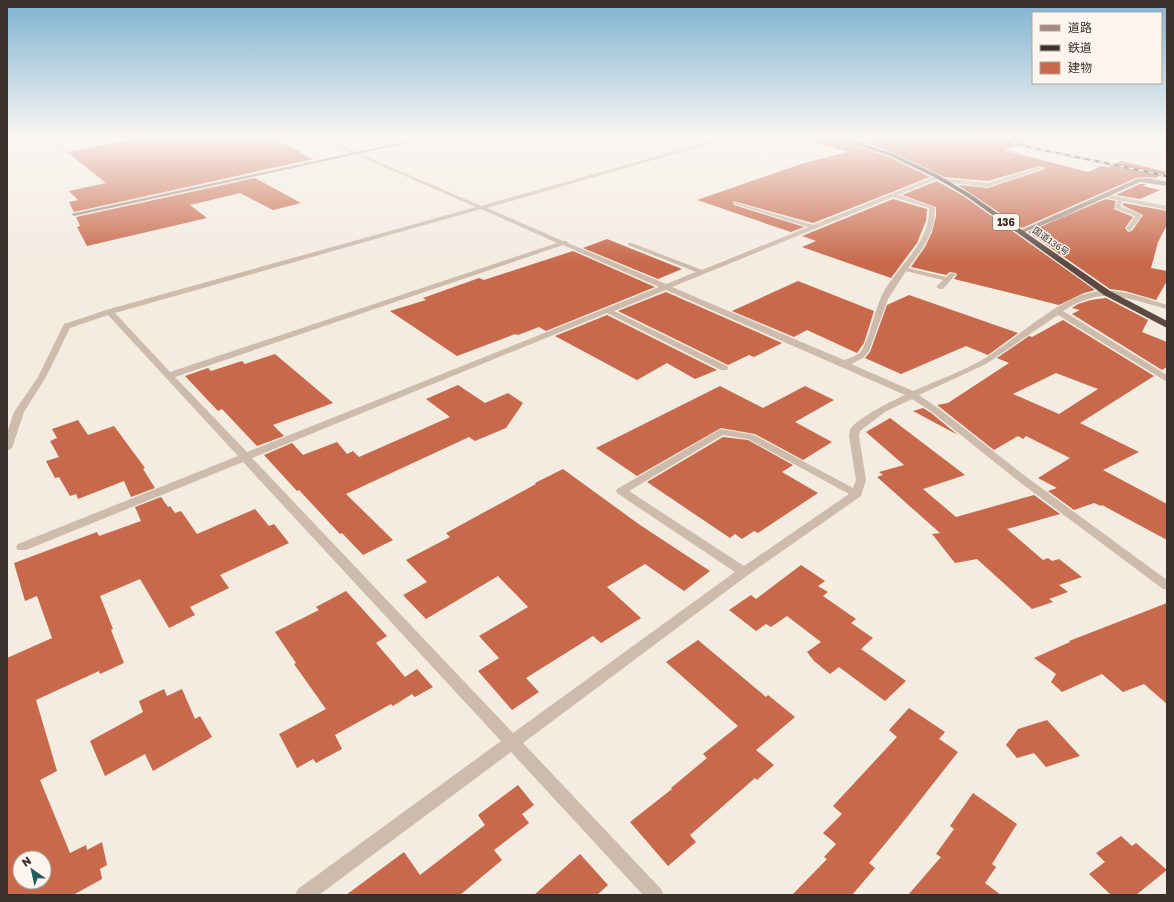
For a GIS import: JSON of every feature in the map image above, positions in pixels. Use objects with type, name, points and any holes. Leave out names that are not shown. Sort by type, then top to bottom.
[{"type":"highway","name":"国道136号","points":[[942,179],[1107,293],[1167,325]]},
{"type":"street","points":[[74,214],[238,179]]},
{"type":"street","points":[[415,179],[845,363],[913,395],[935,410],[1167,586]]},
{"type":"street","points":[[7,448],[19,412],[42,377],[67,326],[109,312],[581,179]]},
{"type":"street","points":[[22,547],[608,311],[891,195],[937,179]]},
{"type":"street","points":[[947,179],[988,185],[1007,179]]},
{"type":"street","points":[[1020,232],[1056,218],[1139,180],[1167,184]]},
{"type":"street","points":[[845,363],[864,355],[887,293],[913,259],[934,218],[932,207],[891,195]]},
{"type":"street","points":[[1104,196],[1167,208]]},
{"type":"street","points":[[1121,199],[1117,207],[1139,215],[1129,230]]},
{"type":"street","points":[[736,203],[812,227]]},
{"type":"street","points":[[168,376],[565,242]]},
{"type":"street","points":[[630,244],[702,272]]},
{"type":"street","points":[[905,269],[950,277],[940,287]]},
{"type":"street","points":[[304,895],[744,572],[857,494],[861,480],[854,436],[855,430],[866,420],[913,395],[986,360],[1057,311],[1091,295],[1107,293],[1167,307]]},
{"type":"street","points":[[608,311],[724,368]]},
{"type":"street","points":[[1057,311],[1167,379]]},
{"type":"street","points":[[109,312],[244,458],[655,895]]},
{"type":"street","points":[[744,572],[621,491],[721,432],[751,436],[857,494]]},
{"type":"building","points":[[101,179],[222,179],[74,212],[69,202],[78,200],[69,191],[106,183]]},
{"type":"building","points":[[250,179],[257,179],[301,203],[273,210],[240,193],[190,205],[207,218],[87,246],[77,227],[80,226],[76,217]]},
{"type":"building","points":[[757,179],[925,179],[813,223],[733,201],[734,205],[804,227],[791,232],[697,200]]},
{"type":"building","points":[[967,179],[995,179],[988,181]]},
{"type":"building","points":[[1015,179],[1134,179],[1022,228],[958,185],[988,188]]},
{"type":"building","points":[[937,181],[965,197],[1095,290],[1084,293],[1059,305],[954,279],[957,275],[956,273],[950,272],[946,275],[911,267],[925,247],[932,232],[936,216],[936,207],[902,195]]},
{"type":"building","points":[[1140,184],[1146,184],[1143,186],[1160,190],[1140,199],[1116,195]]},
{"type":"building","points":[[893,199],[927,209],[926,221],[917,243],[891,278],[802,247],[816,241],[802,236]]},
{"type":"building","points":[[1106,199],[1116,201],[1114,209],[1133,217],[1125,228],[1128,232],[1132,231],[1143,215],[1122,205],[1124,203],[1167,211],[1167,225],[1158,242],[1151,268],[1167,271],[1167,281],[1156,300],[1125,291],[1110,289],[1028,232]]},
{"type":"building","points":[[607,239],[682,269],[658,279],[583,248]]},
{"type":"building","points":[[573,251],[655,287],[546,331],[539,327],[518,335],[515,334],[457,356],[390,311],[426,300],[423,298],[479,278],[484,280]]},
{"type":"building","points":[[798,281],[874,311],[864,343],[857,353],[807,330],[794,337],[732,311]]},
{"type":"building","points":[[666,292],[782,343],[754,357],[749,355],[728,365],[618,311]]},
{"type":"building","points":[[909,295],[1018,333],[988,355],[966,346],[901,374],[865,358],[870,352],[887,305]]},
{"type":"building","points":[[1106,298],[1148,320],[1142,332],[1167,342],[1167,367],[1162,370],[1072,314],[1080,310],[1072,308],[1078,304]]},
{"type":"building","points":[[607,315],[717,370],[695,379],[667,363],[637,380],[555,336]]},
{"type":"building","points":[[1063,320],[1154,376],[1080,423],[1139,452],[1103,470],[1167,504],[1167,540],[1102,505],[1101,506],[1094,503],[1074,510],[1048,491],[1057,488],[1038,478],[1070,458],[1026,436],[1023,439],[1018,436],[994,450],[937,405],[948,403],[1009,363],[997,358],[1029,336],[1032,337]],"holes":[[[1056,373],[1098,389],[1059,414],[1013,394]]]},
{"type":"building","points":[[275,354],[333,403],[273,425],[284,436],[257,446],[222,409],[218,411],[185,376],[208,368],[211,371],[242,361],[245,364]]},
{"type":"building","points":[[458,385],[485,403],[508,393],[523,403],[506,428],[475,441],[469,437],[346,494],[393,540],[363,555],[342,533],[340,534],[299,490],[297,491],[264,455],[292,443],[303,455],[337,442],[347,454],[353,451],[359,457],[450,417],[426,399]]},
{"type":"building","points":[[720,386],[763,408],[805,386],[834,400],[795,422],[832,442],[803,460],[755,434],[721,428],[637,476],[596,448]]},
{"type":"building","points":[[923,408],[931,413],[958,435],[913,411]]},
{"type":"building","points":[[890,418],[965,475],[923,489],[956,517],[1034,495],[1060,514],[1007,529],[1043,560],[1048,558],[1052,561],[1059,559],[1082,577],[1059,585],[1068,592],[1049,599],[1053,602],[1032,609],[977,559],[955,563],[932,534],[940,533],[877,477],[883,475],[879,472],[904,465],[866,432]]},
{"type":"building","points":[[78,420],[88,435],[114,426],[145,468],[143,469],[155,488],[131,497],[124,481],[78,499],[76,494],[70,496],[59,477],[55,478],[46,461],[59,457],[50,441],[57,438],[52,429]]},
{"type":"building","points":[[723,437],[748,440],[793,465],[782,472],[818,493],[758,533],[754,531],[742,539],[735,534],[730,538],[647,482]]},
{"type":"building","points":[[563,469],[640,525],[710,571],[684,591],[645,564],[607,587],[641,618],[601,643],[593,636],[526,678],[539,692],[512,710],[478,671],[499,658],[479,636],[528,607],[498,576],[426,619],[403,595],[427,582],[406,560],[450,537],[446,533]]},
{"type":"building","points":[[161,497],[168,507],[170,506],[175,513],[181,511],[197,534],[255,509],[269,526],[274,524],[289,543],[220,575],[229,588],[190,607],[195,615],[169,628],[140,579],[100,596],[124,663],[100,674],[99,671],[36,700],[57,771],[40,780],[70,853],[86,845],[87,850],[102,842],[107,865],[100,869],[102,879],[73,895],[7,895],[7,658],[52,638],[37,596],[25,601],[14,563],[97,532],[99,536],[141,521],[135,507]]},
{"type":"building","points":[[801,565],[825,581],[818,586],[828,592],[823,596],[856,619],[851,623],[873,638],[861,649],[906,681],[885,701],[839,667],[830,674],[814,661],[807,652],[821,642],[787,616],[771,627],[766,624],[756,631],[729,610],[751,595],[756,599]]},
{"type":"building","points":[[346,591],[387,636],[376,643],[405,677],[417,669],[433,687],[415,697],[412,694],[393,706],[391,704],[335,735],[342,749],[316,763],[313,759],[297,768],[279,734],[326,709],[294,664],[296,663],[275,632],[319,610],[316,607]]},
{"type":"building","points":[[1167,603],[1167,704],[1144,684],[1123,692],[1102,674],[1062,692],[1051,682],[1056,674],[1034,658],[1070,642],[1069,641]]},
{"type":"building","points":[[698,640],[766,697],[768,695],[795,717],[756,750],[774,765],[757,780],[755,778],[690,835],[696,842],[668,866],[630,822],[672,789],[671,788],[707,758],[703,754],[738,726],[666,662]]},
{"type":"building","points":[[164,689],[167,696],[182,689],[195,719],[200,716],[212,737],[153,771],[145,754],[105,776],[90,741],[143,712],[139,701]]},
{"type":"building","points":[[909,708],[945,732],[939,739],[958,752],[869,863],[875,868],[852,895],[792,895],[827,859],[824,857],[836,844],[823,833],[842,814],[833,806],[897,737],[889,730]]},
{"type":"building","points":[[1047,720],[1080,756],[1046,767],[1034,753],[1017,758],[1006,745],[1018,729]]},
{"type":"building","points":[[518,785],[534,805],[522,814],[529,823],[494,850],[502,860],[460,895],[346,895],[404,852],[420,875],[485,825],[478,815]]},
{"type":"building","points":[[973,793],[1017,824],[992,864],[996,867],[985,883],[1001,895],[908,895],[941,857],[936,854],[954,829],[950,826]]},
{"type":"building","points":[[1121,836],[1132,846],[1136,843],[1167,870],[1136,895],[1111,895],[1089,874],[1105,862],[1096,853]]},
{"type":"building","points":[[580,854],[608,885],[597,895],[534,895]]}]
